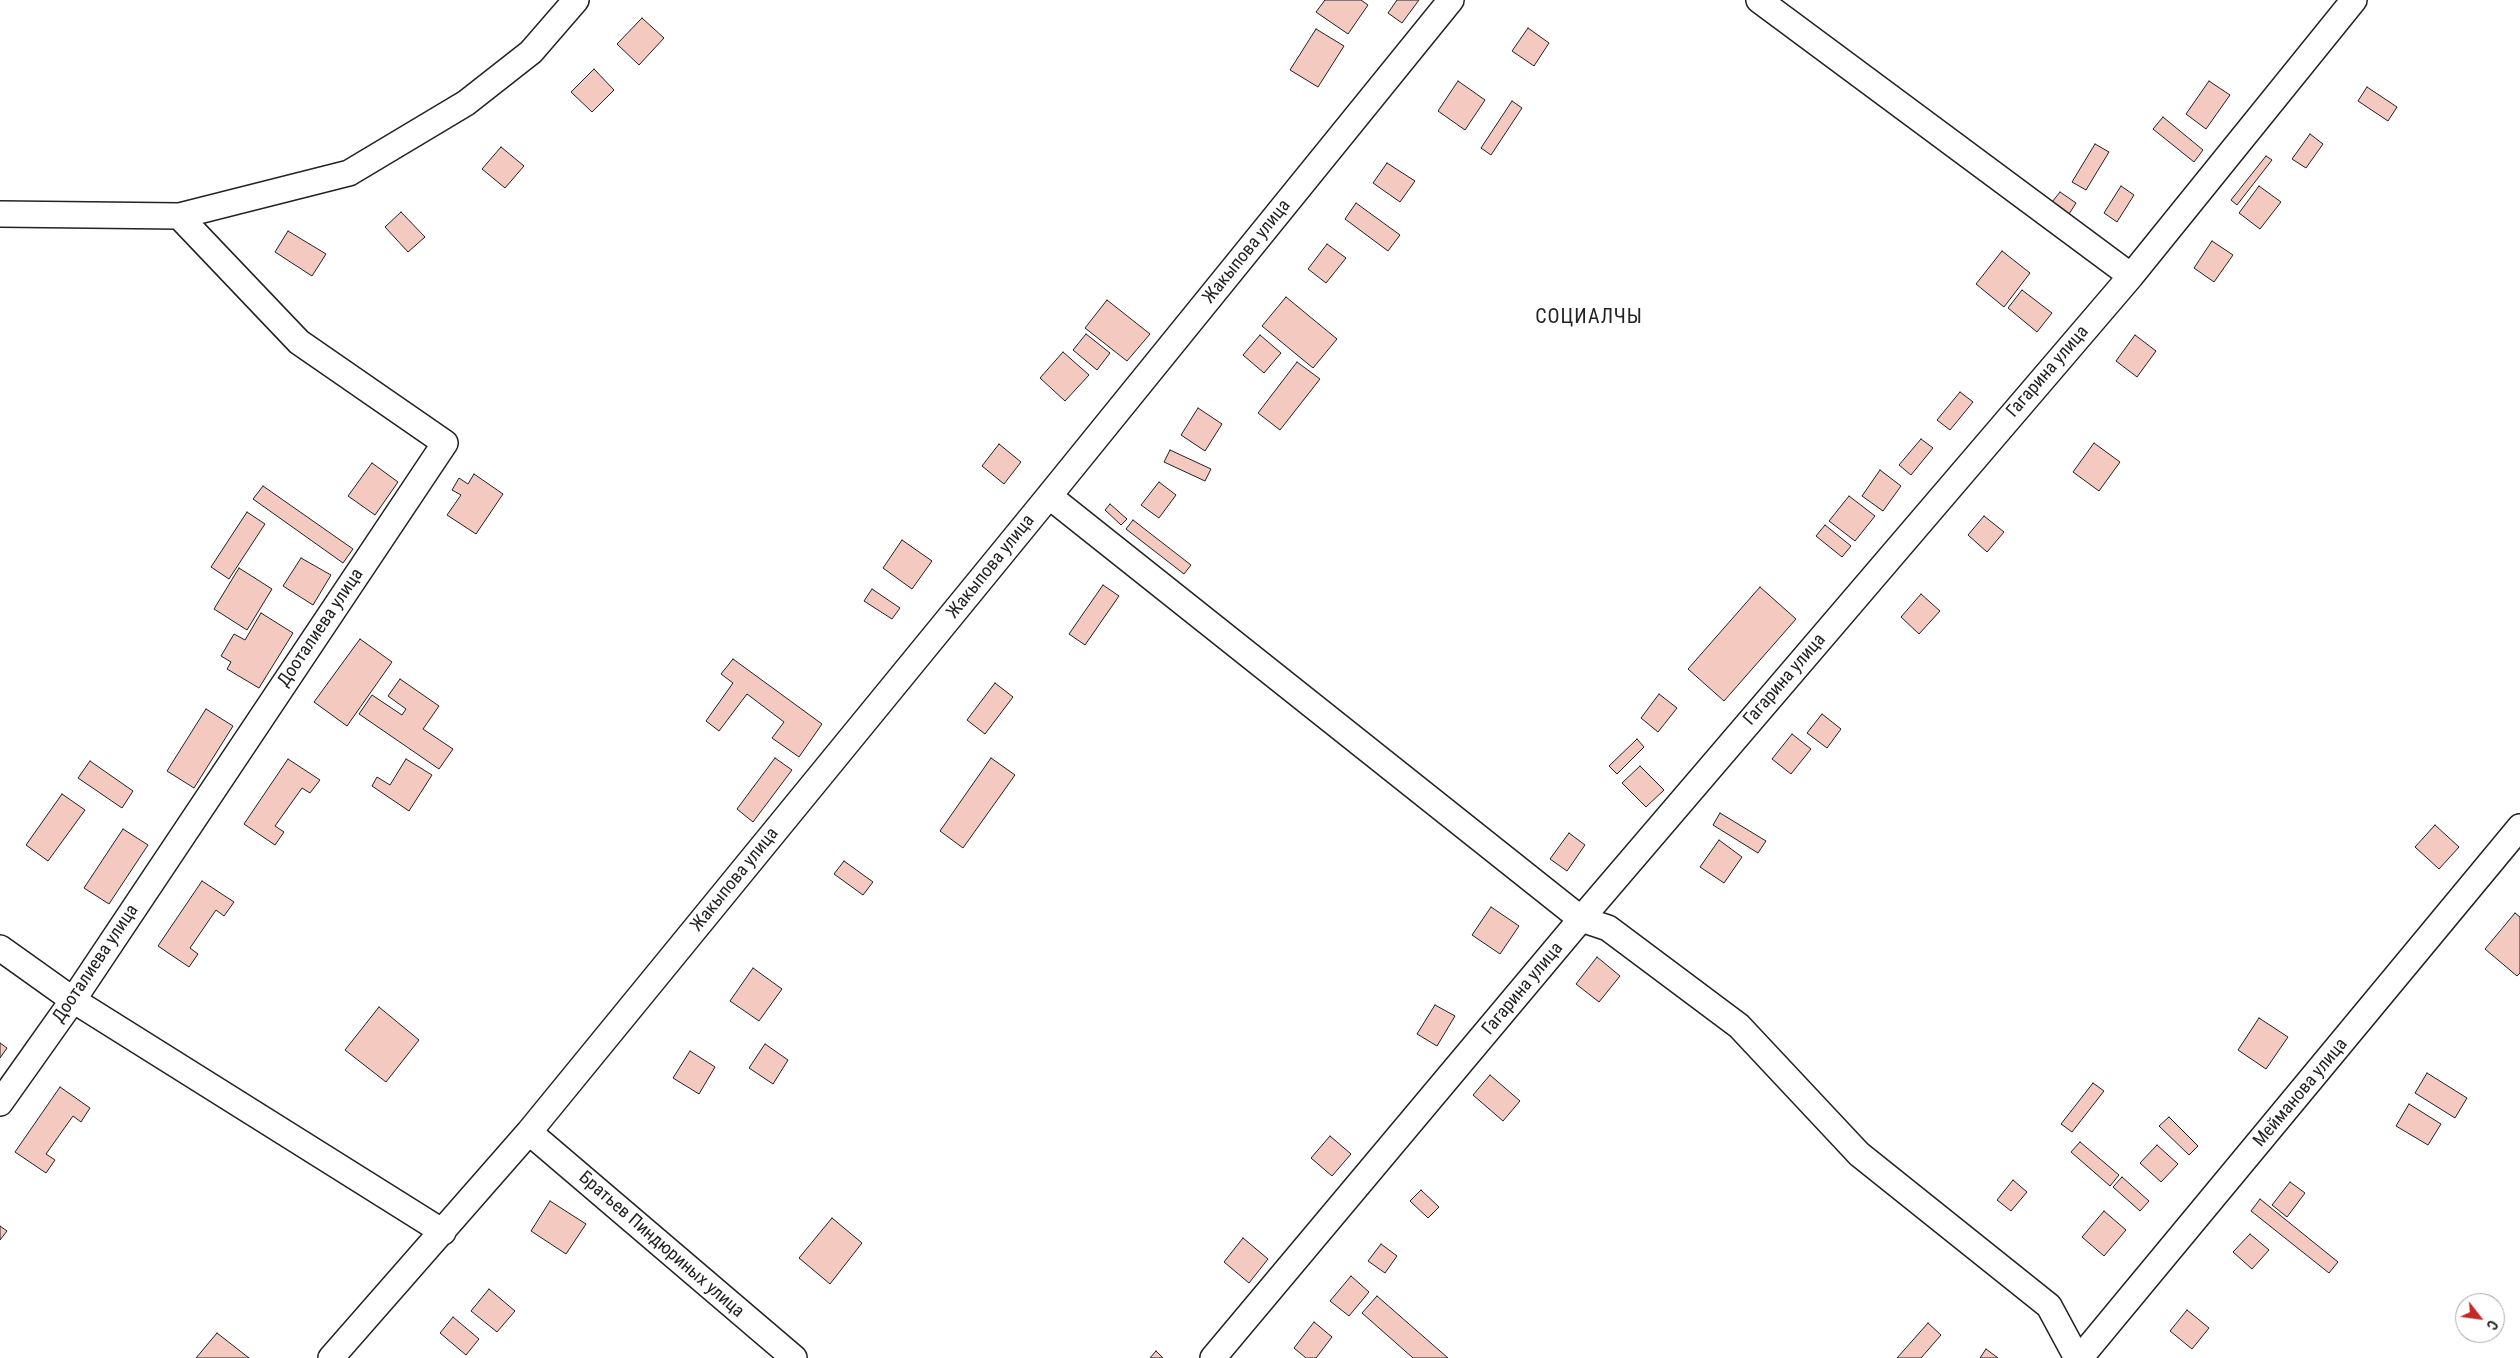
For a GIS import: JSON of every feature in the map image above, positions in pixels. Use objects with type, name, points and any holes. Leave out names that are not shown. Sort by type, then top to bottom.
[{"type":"street","points":[[0,214],[179,216],[349,173],[466,103],[531,52],[576,0]]},
{"type":"street","name":"Жакыпова улица","points":[[331,1358],[529,1132],[1050,496],[1451,0]]},
{"type":"street","points":[[1759,0],[2130,276]]},
{"type":"street","name":"Гагарина улица","points":[[1213,1358],[1581,919],[2130,276],[2354,0]]},
{"type":"street","name":"Дооталиева улица","points":[[0,1103],[74,1000],[445,442],[299,342],[179,216]]},
{"type":"street","points":[[1050,496],[1581,919],[1608,928],[1739,1026],[1859,1154],[2049,1306],[2078,1358]]},
{"type":"street","name":"Мейманова улица","points":[[2078,1358],[2520,827]]},
{"type":"street","points":[[0,948],[74,1000],[443,1232]]},
{"type":"street","name":"Братьев Пиндюриных улица","points":[[529,1132],[794,1358]]},
{"type":"building","points":[[1325,0],[1361,0],[1368,5],[1348,34],[1316,12]]},
{"type":"building","points":[[1397,0],[1419,0],[1402,23],[1388,13]]},
{"type":"building","points":[[642,18],[664,38],[639,65],[617,44]]},
{"type":"building","points":[[1528,28],[1549,43],[1534,66],[1512,51]]},
{"type":"building","points":[[1316,29],[1344,46],[1318,87],[1290,70]]},
{"type":"building","points":[[594,69],[614,90],[592,112],[571,92]]},
{"type":"building","points":[[1458,81],[1485,100],[1465,130],[1438,111]]},
{"type":"building","points":[[2209,81],[2230,95],[2206,129],[2186,114]]},
{"type":"building","points":[[2367,87],[2397,107],[2388,121],[2358,101]]},
{"type":"building","points":[[1512,101],[1522,108],[1491,155],[1481,148]]},
{"type":"building","points":[[2163,117],[2203,150],[2194,162],[2153,129]]},
{"type":"building","points":[[2310,134],[2323,144],[2306,168],[2292,159]]},
{"type":"building","points":[[2095,144],[2109,152],[2086,190],[2072,182]]},
{"type":"building","points":[[501,147],[524,166],[505,188],[482,169]]},
{"type":"building","points":[[2266,156],[2272,160],[2237,205],[2231,200]]},
{"type":"building","points":[[1387,163],[1415,181],[1400,202],[1373,183]]},
{"type":"building","points":[[2121,186],[2134,195],[2117,222],[2104,213]]},
{"type":"building","points":[[2259,186],[2281,202],[2260,229],[2239,213]]},
{"type":"building","points":[[2060,192],[2076,203],[2069,214],[2052,202]]},
{"type":"building","points":[[1356,203],[1400,235],[1388,251],[1345,219]]},
{"type":"building","points":[[401,212],[425,237],[408,252],[385,227]]},
{"type":"building","points":[[288,231],[326,254],[312,276],[275,252]]},
{"type":"building","points":[[2212,241],[2233,255],[2214,282],[2194,268]]},
{"type":"building","points":[[1327,244],[1346,258],[1326,283],[1308,269]]},
{"type":"building","points":[[2002,251],[2030,273],[2004,307],[1976,284]]},
{"type":"building","points":[[2022,290],[2052,313],[2037,332],[2008,308]]},
{"type":"building","points":[[1286,297],[1337,339],[1313,368],[1262,326]]},
{"type":"building","points":[[1107,300],[1150,334],[1127,361],[1085,328]]},
{"type":"building","points":[[1086,334],[1110,353],[1097,370],[1073,350]]},
{"type":"building","points":[[1260,335],[1281,353],[1264,373],[1243,355]]},
{"type":"building","points":[[2135,335],[2156,351],[2137,377],[2116,361]]},
{"type":"building","points":[[1063,352],[1089,375],[1065,401],[1040,378]]},
{"type":"building","points":[[1297,362],[1320,379],[1280,430],[1258,413]]},
{"type":"building","points":[[1960,392],[1973,402],[1950,430],[1937,420]]},
{"type":"building","points":[[1198,408],[1222,424],[1205,451],[1181,435]]},
{"type":"building","points":[[1921,439],[1933,448],[1911,475],[1899,465]]},
{"type":"building","points":[[2094,443],[2120,462],[2099,491],[2073,472]]},
{"type":"building","points":[[999,444],[1021,462],[1004,484],[982,466]]},
{"type":"building","points":[[1170,450],[1211,469],[1205,481],[1164,462]]},
{"type":"building","points":[[372,463],[398,482],[375,515],[348,496]]},
{"type":"building","points":[[1880,470],[1901,486],[1883,511],[1862,496]]},
{"type":"building","points":[[474,474],[503,494],[476,534],[447,515],[461,495],[452,490],[459,478],[468,484]]},
{"type":"building","points":[[1159,482],[1176,495],[1159,518],[1141,505]]},
{"type":"building","points":[[263,486],[353,549],[343,563],[253,499]]},
{"type":"building","points":[[1849,496],[1875,516],[1855,541],[1829,521]]},
{"type":"building","points":[[1110,504],[1127,519],[1121,525],[1105,510]]},
{"type":"building","points":[[247,512],[265,524],[229,579],[211,567]]},
{"type":"building","points":[[1984,516],[2004,532],[1987,552],[1968,535]]},
{"type":"building","points":[[1133,520],[1191,565],[1184,574],[1126,529]]},
{"type":"building","points":[[1825,525],[1851,546],[1842,557],[1816,536]]},
{"type":"building","points":[[902,540],[932,561],[912,589],[883,568]]},
{"type":"building","points":[[301,558],[331,575],[313,605],[283,586]]},
{"type":"building","points":[[239,568],[272,589],[247,630],[214,609]]},
{"type":"building","points":[[1103,585],[1119,596],[1085,645],[1069,634]]},
{"type":"building","points":[[1760,587],[1796,619],[1724,701],[1688,669]]},
{"type":"building","points":[[872,589],[900,608],[892,619],[864,601]]},
{"type":"building","points":[[1921,594],[1940,611],[1919,634],[1901,617]]},
{"type":"building","points":[[261,613],[293,633],[259,688],[227,669],[231,662],[221,656],[234,634],[245,640]]},
{"type":"building","points":[[360,639],[392,662],[347,726],[314,702]]},
{"type":"building","points":[[733,659],[822,724],[799,757],[772,738],[784,722],[747,694],[719,731],[706,721],[733,683],[721,674]]},
{"type":"building","points":[[400,679],[439,706],[423,729],[453,749],[439,769],[359,714],[372,695],[402,715],[406,709],[388,696]]},
{"type":"building","points":[[995,683],[1013,697],[985,734],[967,720]]},
{"type":"building","points":[[1659,694],[1677,708],[1658,732],[1641,718]]},
{"type":"building","points":[[206,709],[233,726],[194,788],[167,771]]},
{"type":"building","points":[[1822,714],[1841,729],[1827,748],[1807,733]]},
{"type":"building","points":[[1792,734],[1811,749],[1791,774],[1772,759]]},
{"type":"building","points":[[1637,739],[1644,747],[1617,774],[1609,766]]},
{"type":"building","points":[[775,758],[792,770],[753,822],[737,809]]},
{"type":"building","points":[[991,758],[1015,775],[963,848],[940,831]]},
{"type":"building","points":[[288,759],[320,780],[310,793],[302,788],[275,826],[284,832],[275,845],[244,824]]},
{"type":"building","points":[[406,759],[432,775],[409,811],[372,786],[377,777],[390,785]]},
{"type":"building","points":[[90,761],[133,791],[122,808],[78,778]]},
{"type":"building","points":[[1640,766],[1664,790],[1646,807],[1622,783]]},
{"type":"building","points":[[62,794],[85,810],[48,861],[26,845]]},
{"type":"building","points":[[1720,813],[1766,841],[1758,853],[1713,825]]},
{"type":"building","points":[[2435,825],[2459,847],[2439,869],[2415,847]]},
{"type":"building","points":[[123,829],[148,845],[109,904],[84,888]]},
{"type":"building","points":[[1569,833],[1585,845],[1567,871],[1550,859]]},
{"type":"building","points":[[1719,840],[1742,857],[1724,883],[1700,867]]},
{"type":"building","points":[[844,861],[873,882],[863,895],[834,874]]},
{"type":"building","points":[[202,881],[234,902],[224,916],[216,910],[190,948],[198,954],[189,967],[158,946]]},
{"type":"building","points":[[1491,907],[1519,926],[1500,954],[1472,935]]},
{"type":"building","points":[[2515,913],[2520,917],[2520,973],[2517,976],[2485,949]]},
{"type":"building","points":[[1597,957],[1620,976],[1599,1002],[1576,984]]},
{"type":"building","points":[[753,968],[782,989],[759,1021],[730,1001]]},
{"type":"building","points":[[1435,1005],[1455,1016],[1437,1046],[1417,1034]]},
{"type":"building","points":[[379,1007],[419,1040],[386,1082],[345,1050]]},
{"type":"building","points":[[2259,1018],[2288,1037],[2266,1069],[2238,1050]]},
{"type":"building","points":[[0,1043],[7,1048],[0,1058]]},
{"type":"building","points":[[765,1044],[788,1060],[773,1084],[749,1068]]},
{"type":"building","points":[[690,1051],[715,1067],[699,1094],[673,1078]]},
{"type":"building","points":[[2427,1073],[2467,1098],[2455,1118],[2415,1093]]},
{"type":"building","points":[[1490,1075],[1520,1101],[1503,1121],[1473,1095]]},
{"type":"building","points":[[2093,1083],[2104,1091],[2072,1132],[2061,1124]]},
{"type":"building","points":[[60,1087],[90,1108],[81,1122],[73,1116],[46,1154],[55,1160],[46,1173],[15,1152]]},
{"type":"building","points":[[2409,1104],[2441,1124],[2428,1145],[2396,1126]]},
{"type":"building","points":[[2169,1117],[2198,1146],[2189,1155],[2159,1126]]},
{"type":"building","points":[[1330,1136],[1351,1154],[1332,1176],[1311,1158]]},
{"type":"building","points":[[2080,1142],[2119,1175],[2110,1186],[2071,1152]]},
{"type":"building","points":[[2157,1145],[2178,1164],[2161,1182],[2140,1163]]},
{"type":"building","points":[[2122,1177],[2149,1201],[2140,1211],[2113,1187]]},
{"type":"building","points":[[2013,1180],[2027,1192],[2011,1211],[1997,1200]]},
{"type":"building","points":[[2290,1182],[2305,1193],[2287,1217],[2272,1205]]},
{"type":"building","points":[[1421,1190],[1439,1207],[1428,1218],[1410,1201]]},
{"type":"building","points":[[2260,1199],[2338,1262],[2329,1273],[2251,1211]]},
{"type":"building","points":[[550,1201],[586,1224],[566,1254],[531,1231]]},
{"type":"building","points":[[2104,1211],[2126,1230],[2104,1256],[2082,1237]]},
{"type":"building","points":[[832,1218],[862,1243],[830,1284],[799,1258]]},
{"type":"building","points":[[0,1226],[7,1231],[0,1240]]},
{"type":"building","points":[[2250,1234],[2269,1250],[2252,1269],[2233,1252]]},
{"type":"building","points":[[1243,1238],[1268,1259],[1249,1283],[1224,1262]]},
{"type":"building","points":[[1381,1244],[1397,1256],[1385,1273],[1368,1261]]},
{"type":"building","points":[[1351,1276],[1369,1292],[1349,1316],[1330,1301]]},
{"type":"building","points":[[489,1289],[515,1311],[497,1332],[471,1311]]},
{"type":"building","points":[[1377,1296],[1448,1358],[1413,1358],[1362,1313]]},
{"type":"building","points":[[2187,1310],[2209,1328],[2192,1349],[2170,1331]]},
{"type":"building","points":[[453,1317],[479,1339],[466,1355],[440,1333]]},
{"type":"building","points":[[1314,1322],[1332,1337],[1316,1358],[1306,1358],[1294,1348]]},
{"type":"building","points":[[1928,1323],[1941,1335],[1921,1358],[1897,1358]]},
{"type":"building","points":[[217,1333],[249,1358],[196,1358]]},
{"type":"building","points":[[1986,1349],[1998,1358],[1980,1358]]},
{"type":"building","points":[[1156,1351],[1163,1358],[1150,1358]]},
{"type":"district","name":"СОЦИАЛЧЫ","points":[[1589,318]]}]
